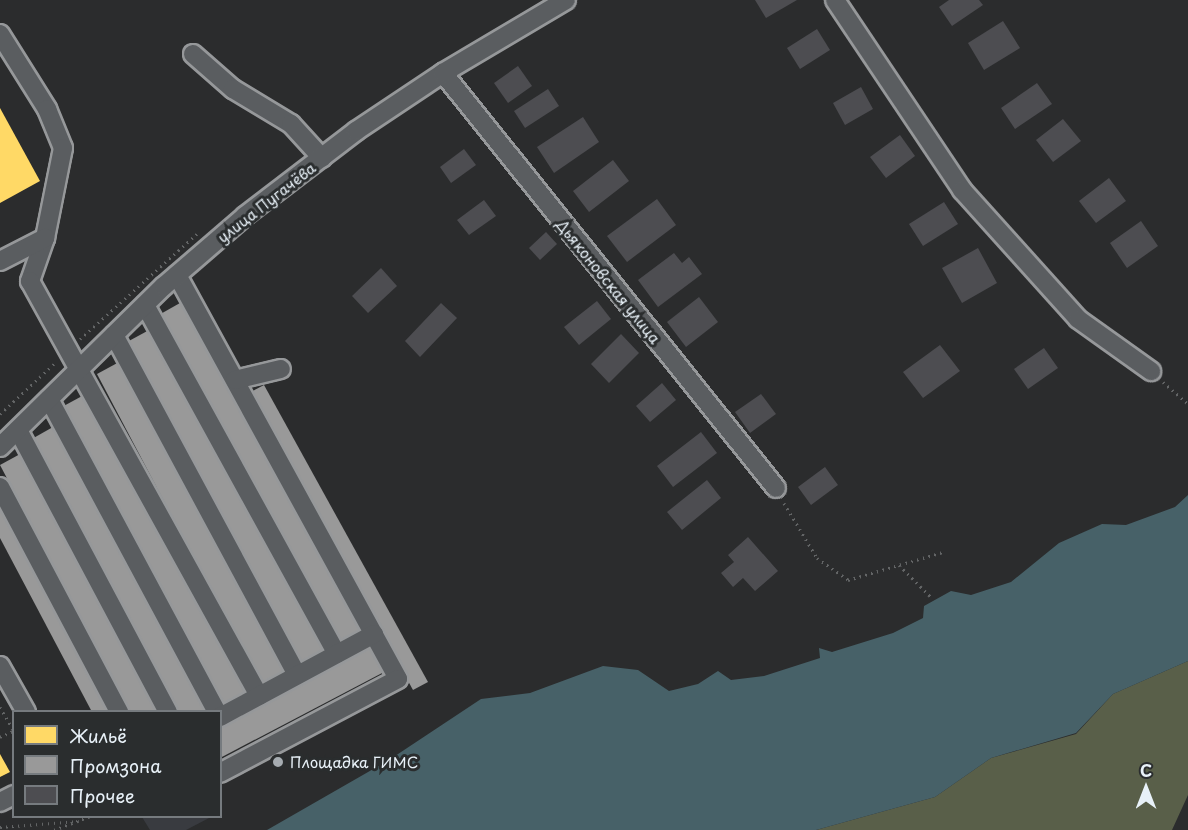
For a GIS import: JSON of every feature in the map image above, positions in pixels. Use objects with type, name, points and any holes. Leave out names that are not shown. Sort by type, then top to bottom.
[{"type":"street","name":"улица Пугачёва","points":[[0,447],[145,305],[245,216],[322,158],[443,73],[566,0]]},
{"type":"street","points":[[835,0],[962,190],[1078,319],[1151,371]]},
{"type":"street","points":[[0,34],[47,109],[63,148],[45,238],[30,281],[259,696]]},
{"type":"street","points":[[193,54],[234,89],[291,124],[322,158]]},
{"type":"street","name":"Дьяконовская улица","points":[[443,73],[776,488]]},
{"type":"street","points":[[0,261],[45,238]]},
{"type":"street","points":[[177,275],[398,679],[222,772]]},
{"type":"street","points":[[145,305],[337,654]]},
{"type":"street","points":[[114,335],[297,675]]},
{"type":"street","points":[[235,380],[281,369]]},
{"type":"street","points":[[49,399],[216,710]]},
{"type":"street","points":[[18,430],[167,710]]},
{"type":"street","points":[[0,487],[118,710]]},
{"type":"street","points":[[222,716],[374,634]]},
{"type":"street","points":[[0,666],[25,710]]},
{"type":"path","points":[[1151,371],[1188,404]]},
{"type":"path","points":[[776,488],[817,558],[848,580],[943,552]]},
{"type":"path","points":[[899,565],[931,597]]},
{"type":"path","points":[[0,707],[12,729]]},
{"type":"path","points":[[54,830],[86,818]]},
{"type":"path","points":[[0,826],[79,821]]},
{"type":"shaded area","points":[[143,818],[209,818],[186,830],[150,830]]},
{"type":"green space","points":[[1188,661],[1188,795],[1172,830],[816,830],[935,797],[991,758],[1076,734],[1113,694]]},
{"type":"water","points":[[1188,495],[1188,661],[1113,694],[1076,733],[991,758],[935,797],[816,830],[267,830],[389,760],[481,699],[530,693],[603,666],[638,670],[669,691],[698,684],[718,671],[731,680],[764,676],[820,658],[819,648],[832,652],[893,633],[923,618],[924,606],[951,591],[971,595],[1011,582],[1059,543],[1102,524],[1126,525],[1175,507]]},
{"type":"building: Жильё","points":[[0,108],[40,181],[0,203]]},
{"type":"building: Жильё","points":[[0,754],[10,772],[0,777]]},
{"type":"building: Промзона","points":[[180,303],[364,632],[341,644],[157,316]]},
{"type":"building: Промзона","points":[[151,329],[325,651],[301,664],[127,342]]},
{"type":"building: Промзона","points":[[121,361],[286,674],[262,687],[97,374]]},
{"type":"building: Промзона","points":[[264,385],[428,682],[413,690],[249,393]]},
{"type":"building: Промзона","points":[[84,395],[246,695],[222,708],[60,408]]},
{"type":"building: Промзона","points":[[53,427],[206,710],[177,710],[30,440]]},
{"type":"building: Промзона","points":[[22,453],[158,710],[129,710],[0,465]]},
{"type":"building: Промзона","points":[[0,504],[109,710],[91,710],[0,538]]},
{"type":"building: Промзона","points":[[371,648],[384,672],[222,757],[222,726]]},
{"type":"building: Прочее","points":[[755,0],[797,0],[766,18]]},
{"type":"building: Прочее","points":[[949,0],[979,0],[983,5],[952,26],[939,7]]},
{"type":"building: Прочее","points":[[1003,21],[1020,48],[984,70],[968,43]]},
{"type":"building: Прочее","points":[[817,29],[830,50],[800,69],[787,48]]},
{"type":"building: Прочее","points":[[518,66],[532,86],[508,103],[494,83]]},
{"type":"building: Прочее","points":[[1037,83],[1052,104],[1015,129],[1001,108]]},
{"type":"building: Прочее","points":[[861,87],[873,109],[845,125],[833,103]]},
{"type":"building: Прочее","points":[[548,89],[559,106],[525,128],[514,111]]},
{"type":"building: Прочее","points":[[583,117],[599,142],[554,173],[537,147]]},
{"type":"building: Прочее","points":[[1063,119],[1081,141],[1053,162],[1036,140]]},
{"type":"building: Прочее","points":[[900,135],[915,156],[886,178],[870,157]]},
{"type":"building: Прочее","points":[[464,149],[476,165],[451,183],[440,167]]},
{"type":"building: Прочее","points":[[613,160],[629,181],[589,212],[573,191]]},
{"type":"building: Прочее","points":[[1109,178],[1126,201],[1096,223],[1079,201]]},
{"type":"building: Прочее","points":[[657,199],[676,225],[627,262],[607,236]]},
{"type":"building: Прочее","points":[[484,200],[496,216],[469,235],[457,220]]},
{"type":"building: Прочее","points":[[944,202],[958,224],[923,246],[909,224]]},
{"type":"building: Прочее","points":[[1141,221],[1158,246],[1127,268],[1110,243]]},
{"type":"building: Прочее","points":[[546,232],[557,244],[540,260],[529,248]]},
{"type":"building: Прочее","points":[[978,248],[997,283],[962,303],[942,268]]},
{"type":"building: Прочее","points":[[674,253],[682,263],[689,257],[702,274],[658,307],[638,280]]},
{"type":"building: Прочее","points":[[381,268],[397,286],[368,313],[352,296]]},
{"type":"building: Прочее","points":[[699,297],[718,322],[686,347],[667,322]]},
{"type":"building: Прочее","points":[[597,301],[611,319],[579,345],[564,327]]},
{"type":"building: Прочее","points":[[441,303],[457,318],[420,357],[405,341]]},
{"type":"building: Прочее","points":[[621,334],[639,353],[609,383],[591,364]]},
{"type":"building: Прочее","points":[[940,345],[960,371],[923,398],[903,372]]},
{"type":"building: Прочее","points":[[1044,348],[1058,368],[1028,389],[1014,369]]},
{"type":"building: Прочее","points":[[662,383],[676,400],[650,422],[636,406]]},
{"type":"building: Прочее","points":[[761,394],[776,414],[750,433],[735,412]]},
{"type":"building: Прочее","points":[[701,432],[717,453],[673,487],[657,466]]},
{"type":"building: Прочее","points":[[825,467],[838,485],[811,505],[798,487]]},
{"type":"building: Прочее","points":[[707,480],[721,498],[682,530],[667,512]]},
{"type":"building: Прочее","points":[[748,537],[778,571],[755,591],[743,578],[733,587],[721,573],[734,562],[728,555]]},
{"type":"place","name":"Площадка ГИМС","points":[[278,762]]}]
